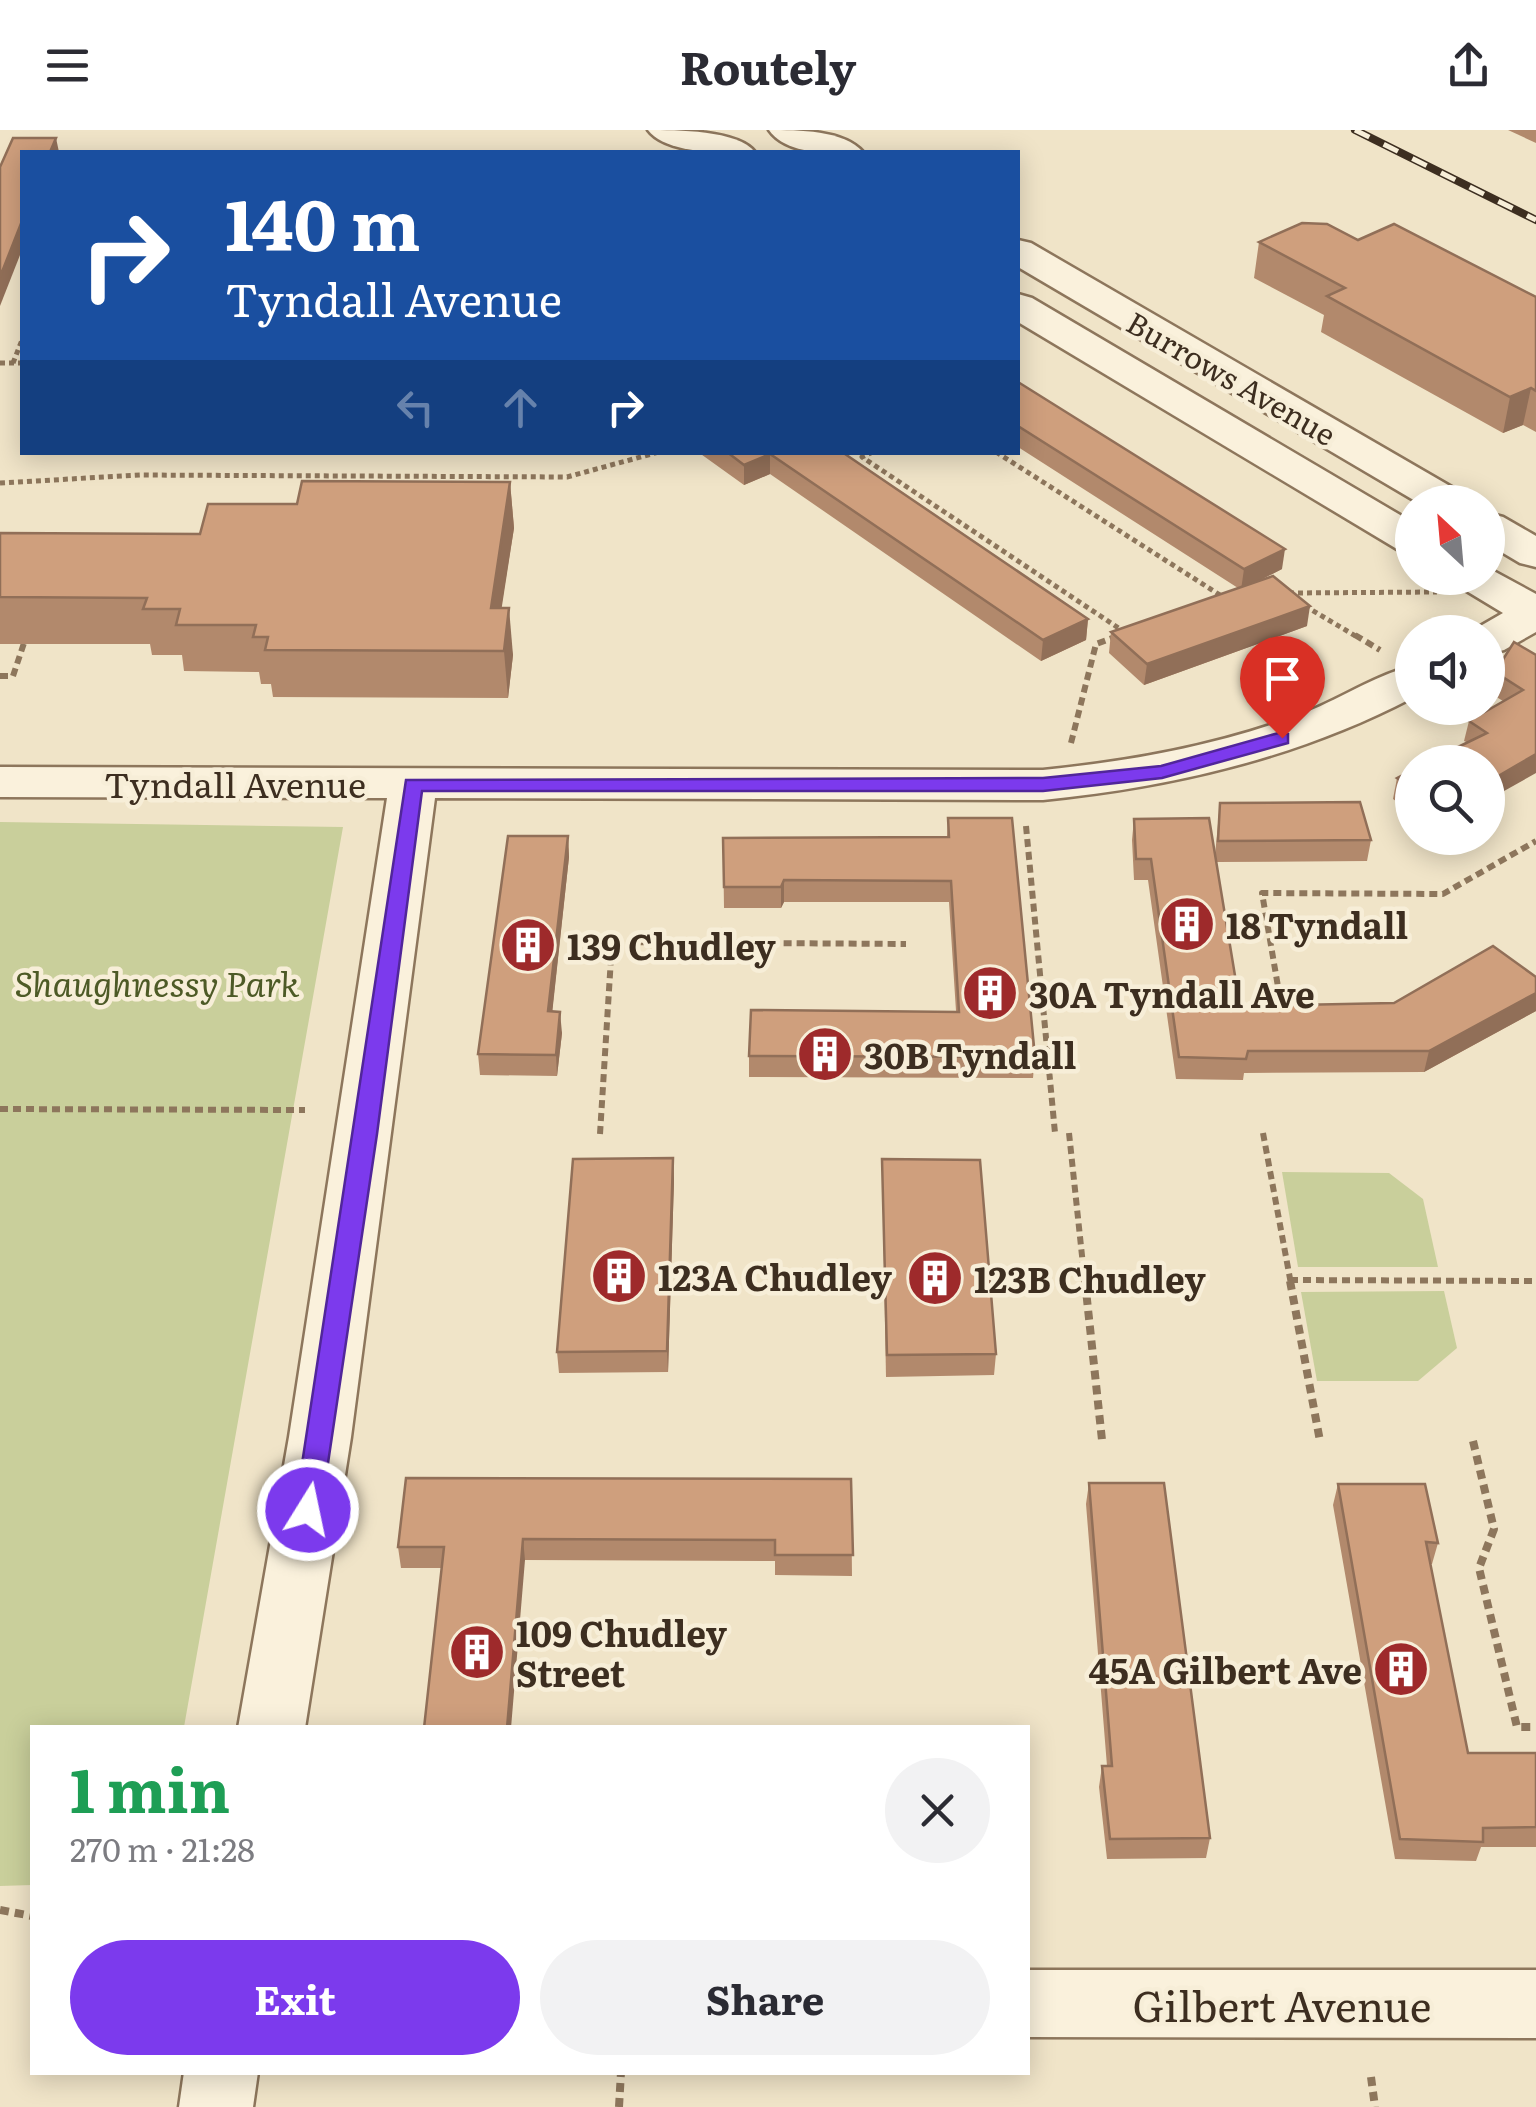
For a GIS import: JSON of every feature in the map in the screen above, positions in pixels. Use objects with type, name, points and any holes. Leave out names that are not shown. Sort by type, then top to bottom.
[{"type":"street","points":[[666,130],[731,150]]},
{"type":"street","points":[[787,130],[840,150]]},
{"type":"street","name":"Burrows Avenue","points":[[1020,253],[1418,485]]},
{"type":"street","name":"Burrows Avenue","points":[[1020,307],[1395,530]]},
{"type":"street","points":[[1505,536],[1536,554]]},
{"type":"street","points":[[1490,595],[1536,613]]},
{"type":"street","points":[[1505,630],[1536,613]]},
{"type":"street","name":"Tyndall Avenue","points":[[0,782],[1043,784],[1098,780],[1162,772],[1228,756],[1332,719],[1395,668]]},
{"type":"street","points":[[272,1725],[320,1437],[413,784]]},
{"type":"street","name":"Gilbert Avenue","points":[[1030,2004],[1536,2004]]},
{"type":"street","points":[[216,2107],[221,2075]]},
{"type":"path","points":[[14,364],[20,346]]},
{"type":"path","points":[[0,363],[20,364]]},
{"type":"path","points":[[0,483],[140,475],[567,477],[647,455]]},
{"type":"path","points":[[866,455],[862,457],[1127,633]]},
{"type":"path","points":[[1001,455],[1224,598]]},
{"type":"path","points":[[1395,587],[1288,593],[1395,664]]},
{"type":"path","points":[[1208,604],[1235,594]]},
{"type":"path","points":[[0,676],[13,676],[31,621]]},
{"type":"path","points":[[1071,746],[1096,644],[1143,628]]},
{"type":"path","points":[[1026,825],[1055,1133]]},
{"type":"path","points":[[1283,1016],[1262,893],[1443,894],[1536,841]]},
{"type":"path","points":[[600,1134],[612,942],[906,944]]},
{"type":"path","points":[[0,1110],[305,1110]]},
{"type":"path","points":[[1262,1132],[1320,1441]]},
{"type":"path","points":[[1069,1133],[1102,1440]]},
{"type":"path","points":[[1290,1280],[1536,1281]]},
{"type":"path","points":[[1473,1441],[1494,1529],[1479,1568],[1518,1727],[1536,1727]]},
{"type":"path","points":[[0,1910],[30,1916]]},
{"type":"path","points":[[619,2107],[621,2075]]},
{"type":"path","points":[[1371,2077],[1375,2107]]},
{"type":"green space","name":"Shaughnessy Park","points":[[0,822],[343,827],[184,1725],[30,1725],[30,1885],[0,1886]]},
{"type":"green space","points":[[1282,1172],[1389,1173],[1423,1199],[1438,1267],[1298,1267]]},
{"type":"green space","points":[[1444,1291],[1457,1348],[1418,1381],[1317,1381],[1301,1292]]},
{"type":"building","points":[[13,138],[56,138],[51,150],[20,150],[20,226],[0,277],[0,167]]},
{"type":"building","points":[[1302,223],[1327,224],[1358,240],[1394,224],[1536,297],[1536,391],[1531,388],[1510,397],[1327,296],[1345,288],[1259,242]]},
{"type":"building","points":[[1020,383],[1285,549],[1244,569],[1020,427]]},
{"type":"building","points":[[731,455],[768,455],[744,465]]},
{"type":"building","points":[[771,455],[846,455],[1088,619],[1043,640]]},
{"type":"building","points":[[302,481],[510,482],[491,608],[509,608],[504,651],[265,650],[268,637],[253,637],[256,625],[176,625],[180,609],[143,609],[147,598],[0,597],[0,533],[200,534],[208,504],[297,504]]},
{"type":"building","points":[[1273,576],[1310,606],[1147,664],[1111,632]]},
{"type":"building","points":[[1514,642],[1536,655],[1536,754],[1505,772],[1505,745],[1462,745],[1487,733],[1475,725],[1505,725],[1505,700],[1523,690],[1505,678],[1505,656]]},
{"type":"building","points":[[1360,802],[1371,840],[1218,841],[1220,803]]},
{"type":"building","points":[[948,818],[1012,818],[1035,1057],[749,1056],[751,1010],[959,1012],[951,881],[784,880],[781,887],[724,887],[723,838],[949,837]]},
{"type":"building","name":"18 Tyndall","points":[[1209,818],[1240,1006],[1394,1003],[1493,946],[1536,977],[1536,993],[1429,1051],[1248,1051],[1246,1059],[1179,1057],[1151,859],[1136,859],[1134,819]]},
{"type":"building","name":"139 Chudley","points":[[508,836],[568,836],[548,1011],[560,1012],[556,1055],[478,1054]]},
{"type":"building","name":"123A Chudley","points":[[673,1158],[667,1351],[557,1352],[573,1159]]},
{"type":"building","name":"123B Chudley","points":[[882,1159],[980,1160],[996,1354],[887,1355]]},
{"type":"building","name":"109 Chudley Street","points":[[406,1478],[851,1479],[853,1555],[775,1555],[775,1540],[523,1539],[507,1725],[424,1725],[444,1547],[398,1547]]},
{"type":"building","points":[[1089,1483],[1164,1483],[1210,1838],[1110,1839],[1102,1766],[1112,1766]]},
{"type":"building","name":"45A Gilbert Ave","points":[[1338,1484],[1425,1484],[1438,1543],[1426,1542],[1468,1753],[1536,1753],[1536,1827],[1483,1828],[1483,1842],[1400,1839]]},
{"type":"railway","points":[[1355,130],[1536,220]]},
{"type":"place","name":"18 Tyndall","points":[[1187,924]]},
{"type":"place","name":"139 Chudley","points":[[528,945]]},
{"type":"place","name":"30A Tyndall Ave","points":[[990,993]]},
{"type":"place","name":"30B Tyndall","points":[[825,1054]]},
{"type":"place","name":"123A Chudley","points":[[619,1276]]},
{"type":"place","name":"123B Chudley","points":[[935,1278]]},
{"type":"place","name":"109 Chudley Street","points":[[477,1652]]},
{"type":"place","name":"45A Gilbert Ave","points":[[1401,1669]]},
{"type":"route","points":[[308,1510],[366,1134],[413,784],[1043,784],[1162,772],[1282,738]]}]
